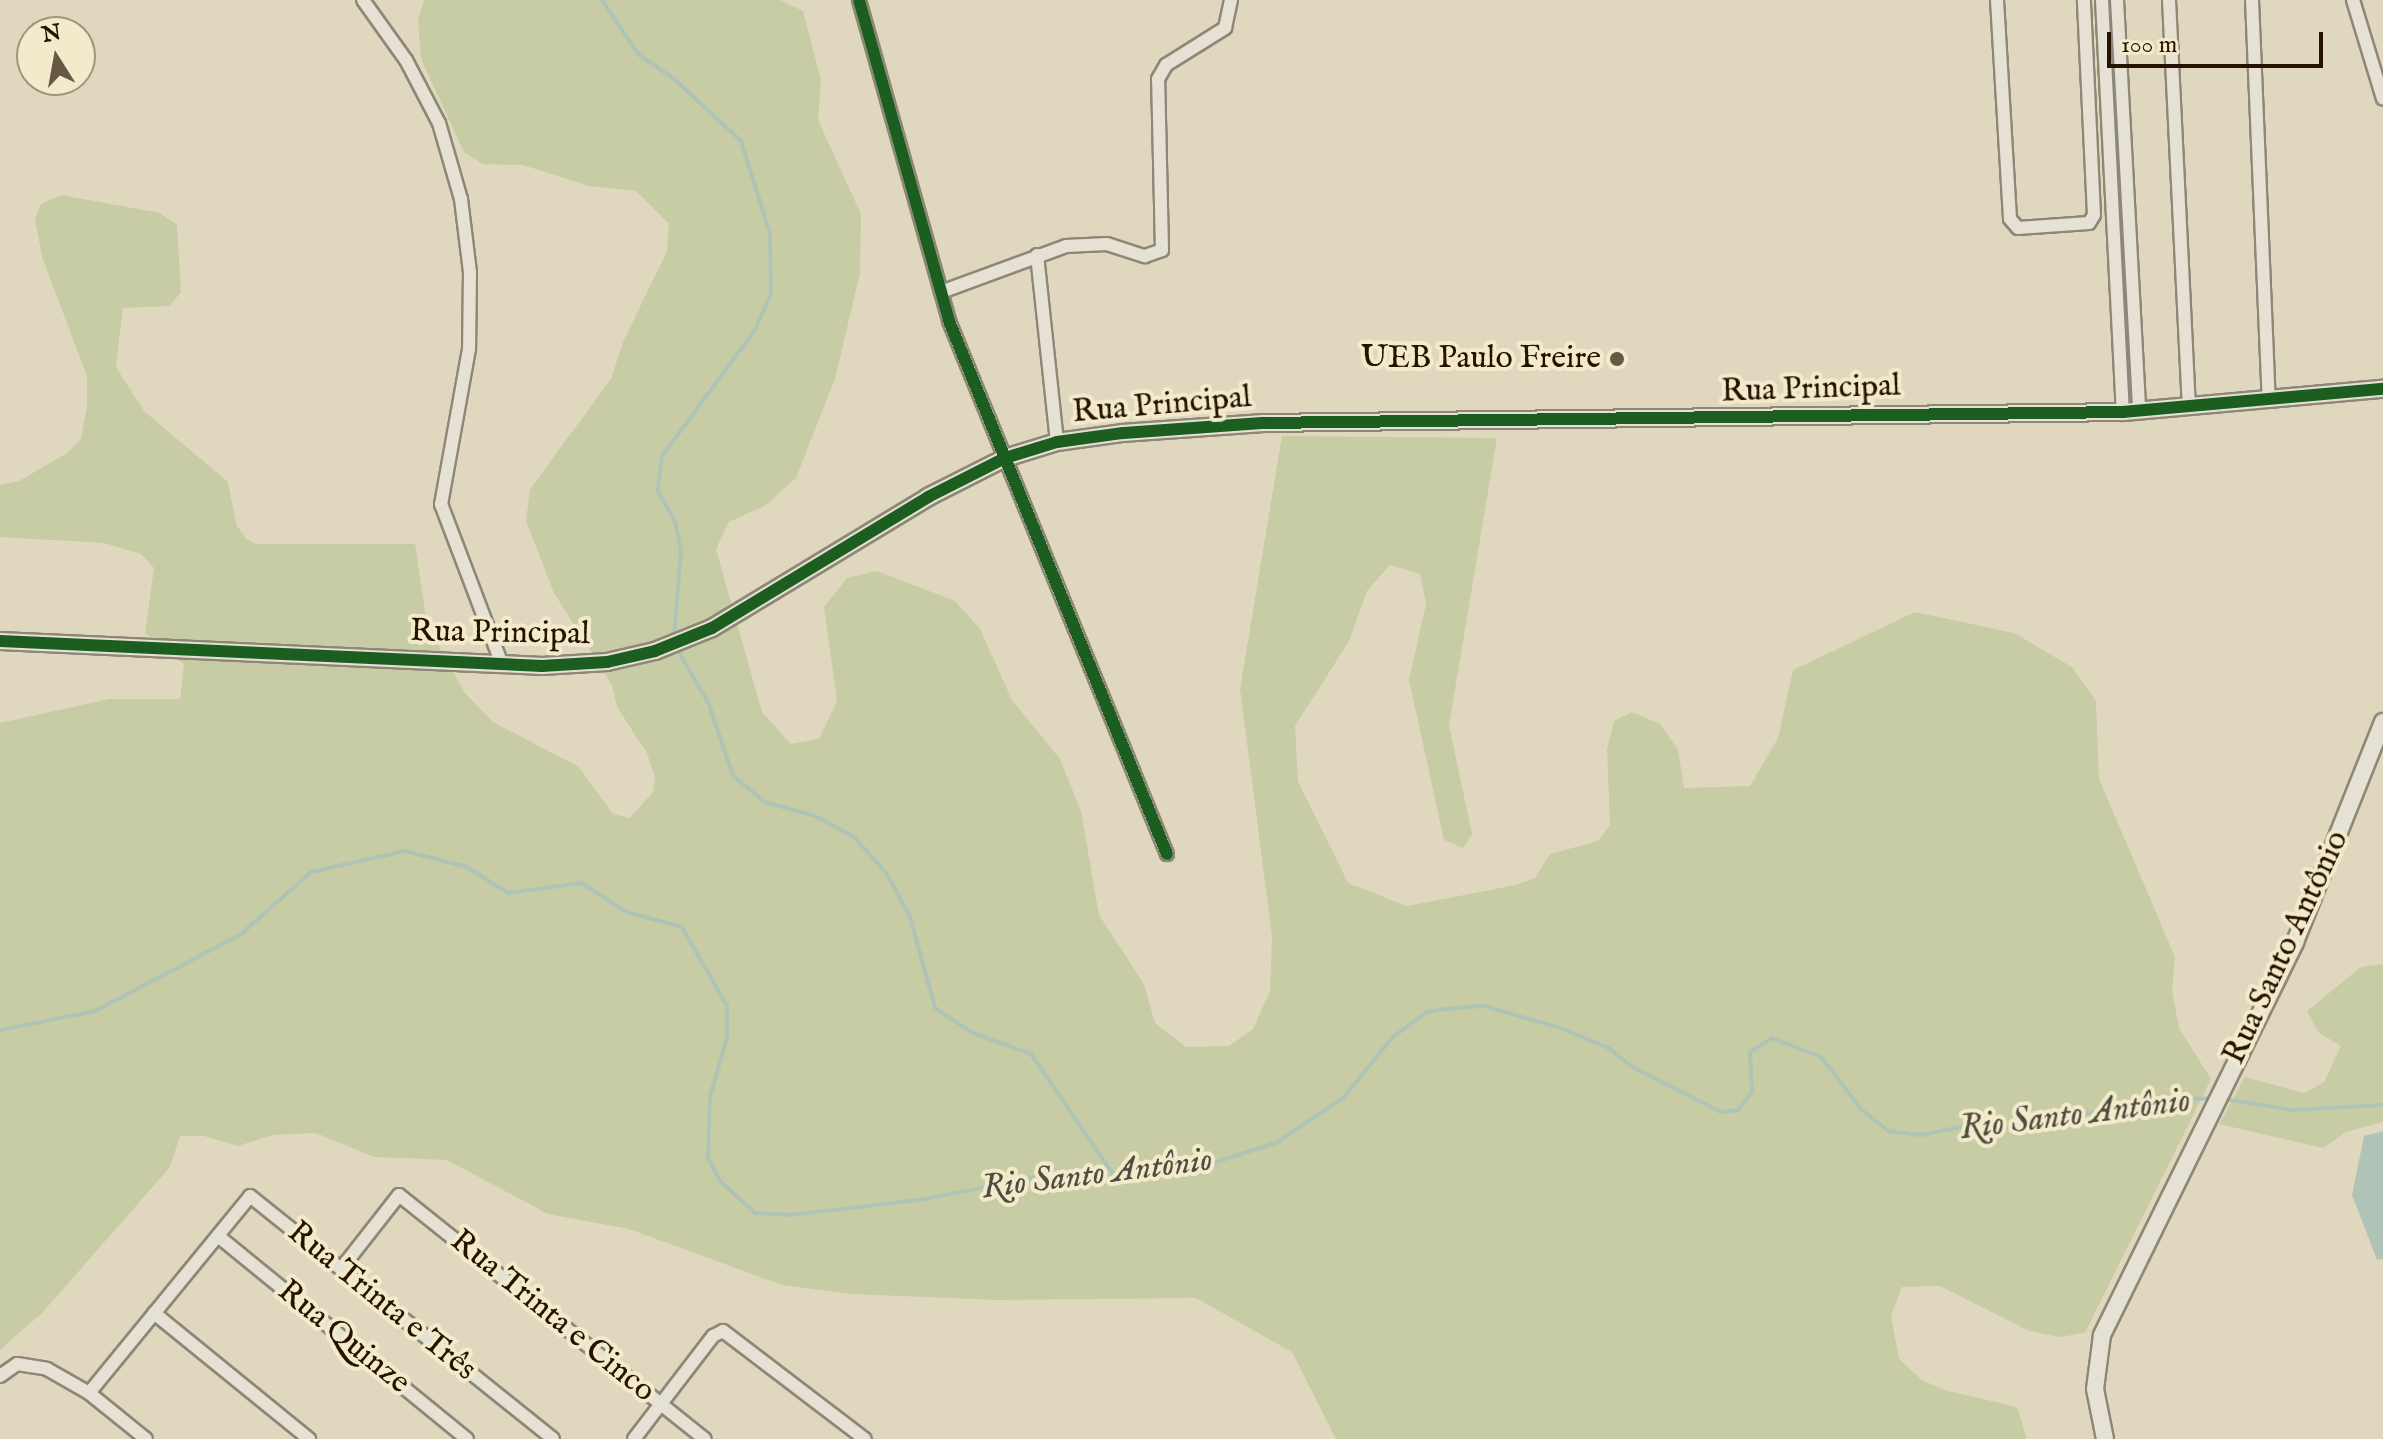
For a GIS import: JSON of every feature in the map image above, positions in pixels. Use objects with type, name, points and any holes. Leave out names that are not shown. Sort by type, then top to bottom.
[{"type":"street","points":[[363,0],[406,60],[439,123],[461,199],[470,272],[469,349],[441,504],[501,662]]},
{"type":"street","points":[[859,0],[941,292],[1005,458],[1167,854]]},
{"type":"street","points":[[941,292],[1037,255],[1090,243],[1145,256],[1162,250],[1158,79],[1166,65],[1225,28],[1231,0]]},
{"type":"street","points":[[1997,0],[2010,219],[2018,228],[2089,223],[2094,215],[2084,0]]},
{"type":"street","points":[[2102,0],[2131,411]]},
{"type":"street","points":[[2117,0],[2131,411]]},
{"type":"street","points":[[2169,0],[2189,407]]},
{"type":"street","points":[[2252,0],[2269,400]]},
{"type":"street","points":[[2353,0],[2383,99]]},
{"type":"street","points":[[1037,255],[1057,442]]},
{"type":"street","name":"Rua Principal","points":[[0,641],[185,653],[571,666],[684,641],[928,497],[1005,458],[1057,442],[1263,423],[2131,411],[2383,389]]},
{"type":"street","name":"Rua Santo Antônio","points":[[2105,1439],[2095,1389],[2102,1335],[2295,942],[2383,722]]},
{"type":"street","name":"Rua Trinta e Cinco","points":[[341,1269],[399,1195],[705,1439]]},
{"type":"street","name":"Rua Trinta e Três","points":[[218,1236],[250,1196],[553,1439]]},
{"type":"street","points":[[89,1393],[218,1236]]},
{"type":"street","name":"Rua Quinze","points":[[218,1236],[467,1439]]},
{"type":"street","points":[[154,1313],[309,1439]]},
{"type":"street","points":[[634,1439],[713,1336],[723,1331],[734,1336],[865,1439]]},
{"type":"street","points":[[0,1376],[11,1365],[36,1365],[89,1393],[146,1439]]},
{"type":"green space","points":[[424,0],[780,0],[803,11],[821,80],[818,120],[861,214],[860,273],[835,379],[796,478],[766,505],[729,522],[716,549],[762,712],[791,744],[819,739],[837,701],[824,607],[847,578],[877,571],[955,601],[980,629],[1012,700],[1060,759],[1081,811],[1099,915],[1144,984],[1155,1023],[1186,1047],[1229,1046],[1253,1029],[1270,991],[1272,936],[1240,689],[1282,436],[1497,438],[1449,725],[1472,834],[1463,848],[1444,840],[1409,680],[1426,604],[1420,574],[1390,565],[1367,591],[1349,641],[1295,726],[1298,781],[1348,883],[1407,906],[1516,885],[1535,878],[1550,854],[1598,841],[1610,825],[1607,749],[1614,721],[1632,712],[1660,724],[1678,750],[1684,788],[1750,786],[1778,738],[1793,670],[1915,612],[2014,633],[2072,667],[2096,701],[2099,779],[2175,957],[2172,991],[2179,1028],[2211,1079],[2085,1333],[2060,1337],[2029,1331],[1940,1286],[1902,1287],[1891,1316],[1899,1359],[1922,1380],[1944,1390],[2017,1407],[2027,1439],[1336,1439],[1292,1352],[1196,1298],[998,1300],[851,1294],[782,1285],[629,1229],[548,1214],[447,1160],[374,1157],[316,1133],[272,1135],[238,1146],[204,1136],[180,1136],[170,1167],[43,1312],[0,1350],[0,723],[109,699],[180,699],[184,664],[145,633],[154,568],[141,554],[104,543],[0,537],[0,485],[19,481],[67,453],[81,439],[87,406],[87,376],[42,257],[35,219],[41,204],[61,195],[160,213],[177,225],[181,292],[170,306],[123,308],[116,367],[144,411],[228,482],[236,524],[246,539],[256,544],[415,544],[427,625],[465,693],[493,722],[579,767],[613,814],[630,818],[653,792],[655,778],[647,753],[617,707],[612,685],[554,593],[526,521],[530,489],[611,379],[623,342],[667,251],[669,224],[636,191],[589,186],[523,165],[483,164],[464,152],[421,59],[418,20]]},
{"type":"green space","points":[[2383,964],[2383,1122],[2346,1132],[2323,1148],[2219,1124],[2245,1077],[2305,1093],[2324,1082],[2341,1046],[2319,1033],[2307,1011],[2361,967]]},
{"type":"shaded area","points":[[2383,1131],[2383,1259],[2377,1260],[2352,1195],[2364,1136]]},
{"type":"waterway","points":[[602,0],[639,55],[673,78],[741,141],[770,234],[771,293],[755,330],[662,456],[658,491],[675,522],[681,551],[674,637]]},
{"type":"waterway","points":[[675,646],[708,702],[733,776],[765,802],[815,816],[854,837],[887,874],[910,917],[935,1008],[973,1033],[1031,1054],[1116,1178]]},
{"type":"waterway","name":"Rio Santo Antônio","points":[[0,1030],[95,1011],[240,935],[311,872],[405,851],[467,867],[508,893],[581,883],[627,912],[682,927],[727,1006],[727,1037],[710,1097],[708,1158],[720,1181],[755,1213],[789,1215],[919,1200],[1064,1172],[1116,1178],[1213,1163],[1278,1142],[1344,1097],[1393,1037],[1427,1012],[1484,1006],[1560,1028],[1609,1048],[1629,1065],[1721,1112],[1738,1110],[1752,1092],[1750,1052],[1772,1038],[1821,1057],[1861,1109],[1888,1131],[1922,1135],[1959,1127],[2022,1128],[2139,1102],[2215,1098]]},
{"type":"waterway","name":"Rio Santo Antônio","points":[[2224,1099],[2293,1110],[2383,1105]]},
{"type":"cycle path","points":[[859,0],[949,321],[1167,854]]},
{"type":"cycle path","points":[[0,641],[542,666],[607,662],[655,651],[712,628],[928,497],[1005,458],[1057,442],[1123,433],[1263,423],[2123,412],[2383,389]]},
{"type":"place","name":"UEB Paulo Freire","points":[[1617,359]]}]
